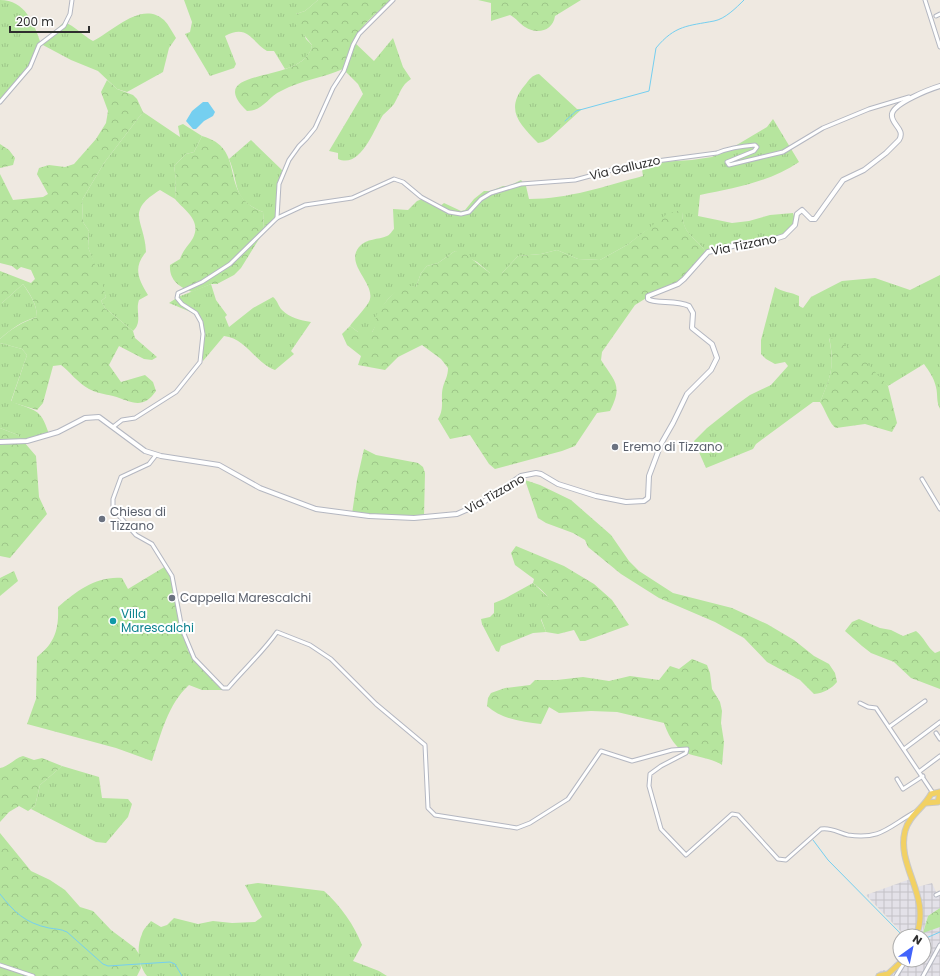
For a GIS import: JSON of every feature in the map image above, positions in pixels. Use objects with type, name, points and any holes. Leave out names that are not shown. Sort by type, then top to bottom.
[{"type":"main road","points":[[918,928],[920,922],[920,906],[905,855],[904,843],[907,825],[916,812],[928,801],[938,795]]},
{"type":"main road","points":[[928,801],[936,803],[938,795]]},
{"type":"main road","points":[[879,976],[886,975],[894,968]]},
{"type":"street","points":[[0,102],[30,67],[39,46],[64,26],[70,14],[72,0]]},
{"type":"street","points":[[113,427],[122,420],[135,418],[176,392],[200,362],[203,334],[201,322],[196,313],[182,304],[177,298],[178,293],[202,282],[230,264],[277,218],[279,184],[289,160],[298,146],[306,140],[315,128],[333,88],[344,71],[353,45],[359,34],[393,0]]},
{"type":"street","points":[[925,0],[940,47]]},
{"type":"street","points":[[936,16],[940,14]]},
{"type":"street","name":"Via Tizzano","points":[[0,441],[19,442],[58,432],[85,418],[98,417],[135,444],[156,455],[219,465],[260,488],[316,509],[363,515],[414,518],[457,514],[482,503],[521,476],[536,473],[558,484],[596,496],[626,502],[644,501],[648,498],[648,483],[654,460],[684,399],[711,370],[717,358],[713,346],[692,328],[693,313],[689,306],[675,302],[651,301],[648,299],[648,296],[678,284],[708,252],[781,238],[795,225],[797,214],[802,210],[811,218],[815,219],[843,180],[864,170],[886,154],[899,140],[900,130],[892,119],[892,114],[899,105],[919,94],[940,86]]},
{"type":"street","name":"Via Galluzzo","points":[[277,218],[305,205],[352,198],[394,179],[402,182],[420,198],[450,212],[461,214],[469,212],[481,199],[491,193],[521,184],[574,180],[634,164],[717,153],[727,149],[746,146],[755,145],[757,147],[754,151],[727,162],[729,164],[733,164],[783,152],[823,128],[869,109],[919,94]]},
{"type":"street","points":[[156,455],[149,464],[121,478],[114,499],[113,509],[136,535],[152,544],[172,576],[182,629],[194,658],[223,688],[228,688],[245,667],[267,646],[277,632],[310,645],[331,659],[376,704],[425,745],[428,808],[435,815],[517,828],[542,817],[568,799],[601,751],[632,762],[672,750],[687,749],[686,753],[660,766],[650,774],[649,786],[661,829],[686,855],[732,814],[738,815],[778,859],[786,860],[821,829],[828,828],[844,834],[862,837],[874,835],[883,833],[916,812]]},
{"type":"street","points":[[922,478],[940,509]]},
{"type":"street","points":[[889,727],[925,701]]},
{"type":"street","points":[[860,704],[876,708],[938,795]]},
{"type":"street","points":[[904,748],[940,722]]},
{"type":"street","points":[[936,733],[940,739]]},
{"type":"street","points":[[920,771],[940,756]]},
{"type":"street","points":[[897,779],[903,789],[923,776]]},
{"type":"street","points":[[936,894],[940,893]]},
{"type":"street","points":[[923,976],[940,945]]},
{"type":"street","points":[[0,965],[33,976]]},
{"type":"shaded area","points":[[913,878],[917,887],[932,883],[937,894],[940,893],[940,908],[928,916],[924,928],[897,928],[866,895]]},
{"type":"shaded area","points":[[940,927],[940,976],[875,976],[881,970],[890,970],[892,967],[932,968],[932,929]]},
{"type":"green space","points":[[0,0],[9,1],[22,8],[32,21],[41,44],[30,67],[14,83],[0,102]]},
{"type":"green space","points":[[184,0],[318,0],[305,11],[296,14],[306,39],[312,45],[311,50],[302,61],[285,69],[274,51],[267,51],[249,35],[239,32],[233,33],[225,36],[236,64],[234,68],[210,76],[185,34],[190,32],[192,22]]},
{"type":"green space","points":[[318,0],[391,0],[360,30],[353,42],[343,69],[289,87],[276,94],[257,109],[247,111],[236,97],[236,87],[245,81],[293,66],[306,58],[312,45],[293,21],[296,14],[305,11]]},
{"type":"green space","points":[[478,0],[581,0],[555,16],[554,21],[548,28],[534,31],[525,27],[510,15],[491,21],[491,3]]},
{"type":"green space","points":[[146,13],[155,15],[164,20],[176,38],[169,48],[163,72],[127,92],[117,89],[98,71],[71,60],[41,44],[64,22],[93,41],[128,19]]},
{"type":"green space","points":[[393,38],[403,67],[411,79],[403,87],[394,104],[383,115],[371,138],[360,153],[346,161],[338,159],[338,153],[329,151],[363,94],[358,84],[343,69],[353,41],[374,61]]},
{"type":"green space","points":[[539,74],[577,109],[582,109],[549,139],[538,143],[520,123],[515,109],[519,94],[525,85],[534,75]]},
{"type":"green space","points":[[107,80],[117,89],[133,95],[137,99],[143,112],[104,163],[82,200],[83,222],[89,231],[88,247],[106,297],[101,301],[105,308],[133,331],[135,338],[157,357],[152,360],[144,359],[119,346],[109,365],[121,382],[145,375],[153,382],[156,391],[146,401],[141,403],[131,402],[85,387],[61,365],[53,366],[43,403],[37,410],[11,402],[27,355],[22,349],[0,343],[0,339],[13,329],[26,321],[37,317],[37,312],[31,295],[23,284],[2,303],[0,303],[0,271],[31,283],[35,279],[31,270],[21,267],[17,270],[12,266],[0,263],[0,174],[13,200],[43,197],[48,194],[37,174],[39,168],[49,165],[65,167],[74,164],[96,139],[106,123],[108,111],[101,92]]},
{"type":"green space","points":[[143,112],[180,137],[178,126],[183,124],[202,136],[194,152],[186,154],[174,166],[176,179],[175,199],[160,190],[142,205],[139,211],[146,252],[139,263],[138,273],[148,295],[139,300],[138,324],[133,331],[105,308],[101,301],[106,297],[88,247],[89,231],[83,222],[82,200],[104,163]]},
{"type":"green space","points":[[773,119],[799,162],[776,175],[764,179],[739,187],[700,195],[698,216],[732,223],[749,221],[770,215],[793,213],[795,220],[792,228],[780,238],[706,252],[690,235],[684,226],[682,212],[647,230],[627,245],[600,260],[578,259],[557,250],[541,254],[518,256],[502,273],[490,273],[477,262],[455,251],[438,263],[427,266],[421,273],[416,287],[406,287],[393,294],[383,306],[376,326],[372,332],[358,332],[350,326],[370,299],[368,286],[355,260],[356,253],[359,247],[365,242],[384,237],[391,233],[394,229],[393,209],[408,210],[417,201],[422,199],[439,207],[444,203],[461,211],[465,210],[474,199],[484,191],[491,191],[503,186],[509,186],[521,180],[526,186],[529,199],[558,197],[587,191],[643,176],[641,163],[692,160],[712,157],[730,149],[767,127]]},
{"type":"green space","points":[[202,136],[216,142],[225,151],[230,161],[235,183],[240,194],[249,204],[263,212],[264,231],[241,268],[234,275],[217,284],[211,284],[192,292],[183,288],[173,279],[170,270],[170,265],[180,259],[195,232],[194,221],[191,216],[175,199],[176,179],[174,166],[186,154],[194,152]]},
{"type":"green space","points":[[251,140],[283,171],[276,194],[278,215],[264,231],[263,212],[246,202],[241,196],[229,159]]},
{"type":"green space","points":[[0,144],[9,150],[15,158],[13,165],[0,168]]},
{"type":"green space","points":[[682,211],[684,226],[706,252],[680,284],[656,292],[635,305],[602,352],[601,360],[616,384],[617,389],[610,411],[597,413],[575,446],[562,451],[495,469],[489,464],[470,435],[450,439],[438,419],[442,407],[442,391],[448,371],[448,368],[441,359],[422,345],[398,357],[385,370],[358,365],[361,356],[347,345],[342,334],[350,326],[358,332],[372,332],[375,326],[377,314],[394,292],[402,286],[416,287],[421,273],[427,266],[438,263],[455,251],[464,253],[490,273],[502,273],[518,256],[541,254],[557,250],[578,259],[600,260],[627,245],[667,214]]},
{"type":"green space","points":[[940,275],[940,409],[935,384],[924,364],[888,386],[829,338],[832,364],[827,385],[820,402],[813,402],[756,444],[753,449],[706,468],[694,441],[707,428],[736,405],[750,395],[771,385],[788,366],[785,362],[775,364],[761,354],[761,340],[775,287],[799,296],[799,306],[803,308],[811,297],[842,281],[875,278],[910,290]]},
{"type":"green space","points":[[23,284],[31,296],[37,312],[37,317],[17,326],[0,339],[0,303],[2,303]]},
{"type":"green space","points":[[211,284],[216,300],[227,315],[225,317],[229,327],[253,308],[273,297],[288,315],[311,322],[291,351],[294,354],[275,370],[268,367],[238,341],[224,336],[203,361],[202,334],[198,315],[169,303],[178,297]]},
{"type":"green space","points":[[829,337],[856,351],[888,386],[897,423],[892,432],[865,424],[836,428],[832,424],[820,402],[831,371],[832,356]]},
{"type":"green space","points":[[0,343],[22,349],[27,355],[11,401],[36,411],[43,419],[49,434],[24,444],[18,435],[0,428]]},
{"type":"green space","points":[[0,428],[18,435],[36,456],[39,497],[47,514],[10,558],[0,556]]},
{"type":"green space","points":[[364,449],[376,455],[418,463],[423,467],[425,473],[424,517],[352,514],[357,480]]},
{"type":"green space","points":[[525,480],[540,485],[571,500],[611,535],[629,561],[639,571],[673,593],[732,608],[767,624],[794,640],[814,656],[829,664],[835,673],[837,682],[827,690],[814,694],[800,680],[767,662],[744,638],[715,622],[659,598],[621,574],[588,547],[585,540],[573,533],[546,523],[538,518]]},
{"type":"green space","points":[[516,546],[564,566],[594,584],[612,600],[629,625],[585,641],[580,641],[574,630],[558,634],[546,632],[539,613],[548,605],[548,598],[542,590],[533,583],[534,579],[515,565],[511,553]]},
{"type":"green space","points":[[166,566],[176,592],[188,651],[224,690],[202,690],[189,685],[170,710],[152,761],[116,748],[27,724],[36,699],[37,657],[48,646],[55,635],[58,622],[58,607],[72,595],[95,582],[104,579],[122,578],[128,589]]},
{"type":"green space","points":[[14,571],[18,581],[0,596],[0,578]]},
{"type":"green space","points":[[533,583],[549,598],[550,602],[541,620],[546,632],[533,633],[501,646],[499,652],[496,651],[482,624],[481,619],[490,617],[494,613],[494,603]]},
{"type":"green space","points":[[859,619],[880,628],[891,630],[903,636],[916,631],[935,653],[940,651],[940,689],[911,678],[894,662],[871,653],[862,646],[845,631],[852,622]]},
{"type":"green space","points":[[692,659],[707,665],[710,673],[712,689],[720,702],[724,742],[722,765],[710,759],[684,752],[676,746],[664,723],[617,712],[591,711],[559,713],[549,707],[541,724],[505,717],[487,706],[488,698],[491,693],[505,688],[530,685],[535,680],[557,680],[583,677],[609,681],[630,676],[659,680],[670,666],[679,669]]},
{"type":"green space","points":[[23,756],[34,760],[42,758],[62,766],[40,785],[35,806],[28,811],[19,806],[9,812],[0,822],[0,768]]},
{"type":"green space","points":[[62,766],[99,777],[102,798],[128,799],[132,804],[128,817],[106,843],[96,842],[31,809],[35,806],[40,785]]},
{"type":"green space","points":[[0,833],[31,871],[50,880],[65,890],[80,907],[93,911],[111,930],[135,948],[139,954],[141,968],[137,976],[0,976]]},
{"type":"green space","points":[[258,883],[324,891],[346,916],[362,945],[353,961],[379,971],[387,976],[147,976],[140,962],[139,945],[144,929],[151,921],[161,927],[167,925],[174,918],[198,924],[213,921],[232,923],[255,922],[262,917],[245,885]]},
{"type":"green space","points":[[940,908],[940,927],[932,930],[932,928],[924,928],[928,916]]},
{"type":"water","points":[[203,102],[208,102],[215,112],[213,116],[204,121],[196,129],[193,129],[186,121],[192,111]]},
{"type":"waterway","points":[[565,121],[576,111],[649,91],[656,48],[663,40],[682,28],[718,20],[730,13],[744,0]]},
{"type":"waterway","points":[[813,840],[828,860],[895,928]]},
{"type":"waterway","points":[[0,894],[21,916],[41,926],[67,932],[103,964],[108,966],[170,962],[175,964],[182,976]]},
{"type":"waterway","points":[[932,936],[940,932]]},
{"type":"place","name":"Eremo di Tizzano","points":[[615,447]]},
{"type":"place","name":"Chiesa di Tizzano","points":[[102,519]]},
{"type":"place","name":"Cappella Marescalchi","points":[[172,598]]},
{"type":"place","name":"Villa Marescalchi","points":[[113,621]]}]
